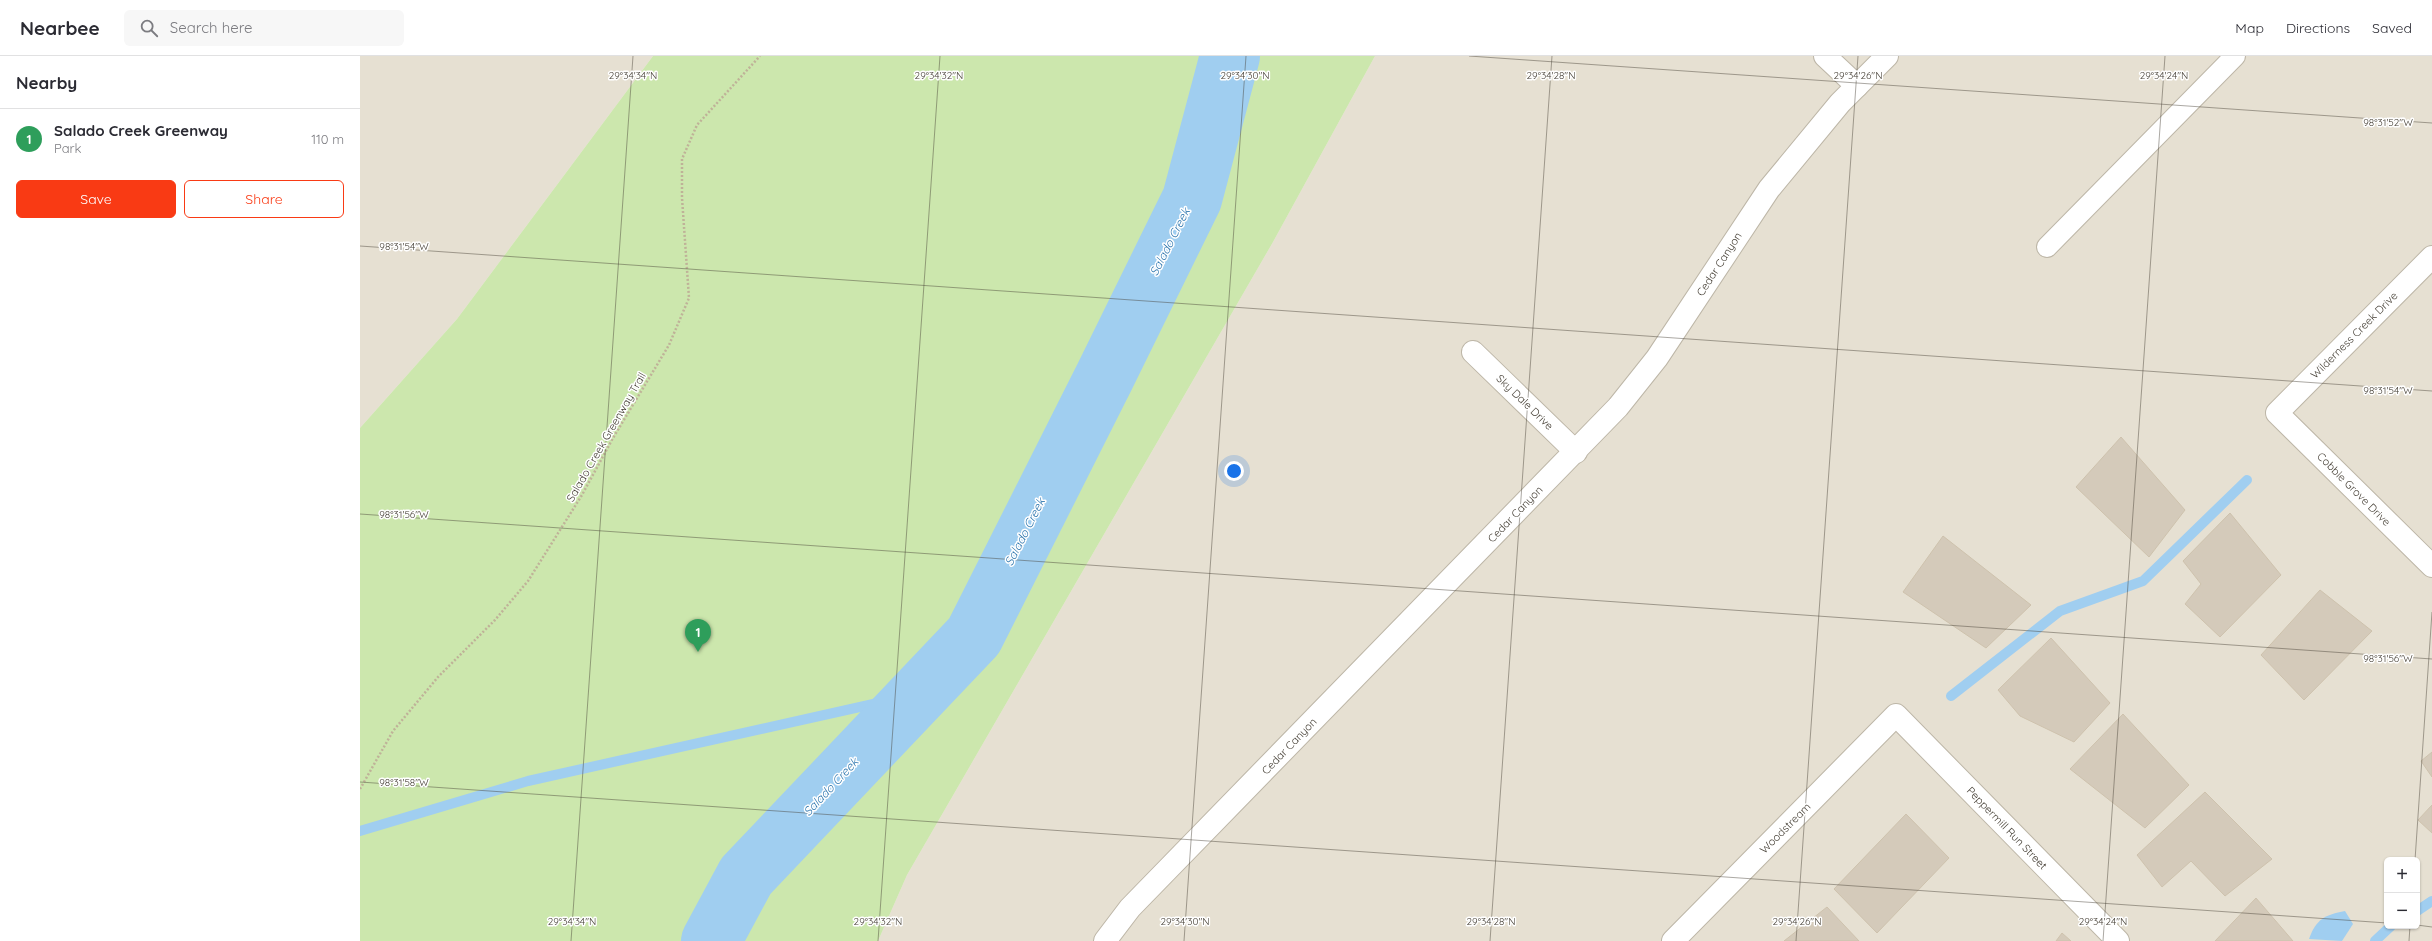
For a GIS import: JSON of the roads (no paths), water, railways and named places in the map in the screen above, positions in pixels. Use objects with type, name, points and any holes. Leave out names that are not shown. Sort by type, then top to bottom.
[{"type":"street","points":[[1825,56],[1857,86]]},
{"type":"street","name":"Cedar Canyon","points":[[1104,941],[1130,908],[1576,452],[1618,407],[1657,358],[1769,189],[1840,103],[1887,56]]},
{"type":"street","name":"Wilderness Creek Drive","points":[[2277,413],[2432,257]]},
{"type":"street","name":"Sky Dale Drive","points":[[1473,352],[1576,452]]},
{"type":"street","name":"Cobble Grove Drive","points":[[2277,413],[2432,566]]},
{"type":"street","name":"Woodstream","points":[[1673,941],[1896,715]]},
{"type":"street","name":"Peppermill Run Street","points":[[1896,715],[2118,941]]},
{"type":"lane","points":[[2047,247],[2235,56]]},
{"type":"water","points":[[2345,911],[2353,924],[2342,941],[2309,939],[2318,922],[2327,916]]},
{"type":"waterway","name":"Salado Creek","points":[[711,941],[746,876],[974,636],[1192,199],[1230,56]]},
{"type":"waterway","points":[[1951,696],[2060,611],[2143,581],[2247,480]]},
{"type":"waterway","points":[[360,831],[528,781],[918,694]]},
{"type":"waterway","points":[[2420,909],[2432,901]]},
{"type":"waterway","points":[[2375,941],[2388,929]]},
{"type":"place","name":"Salado Creek Greenway","points":[[698,652]]}]
